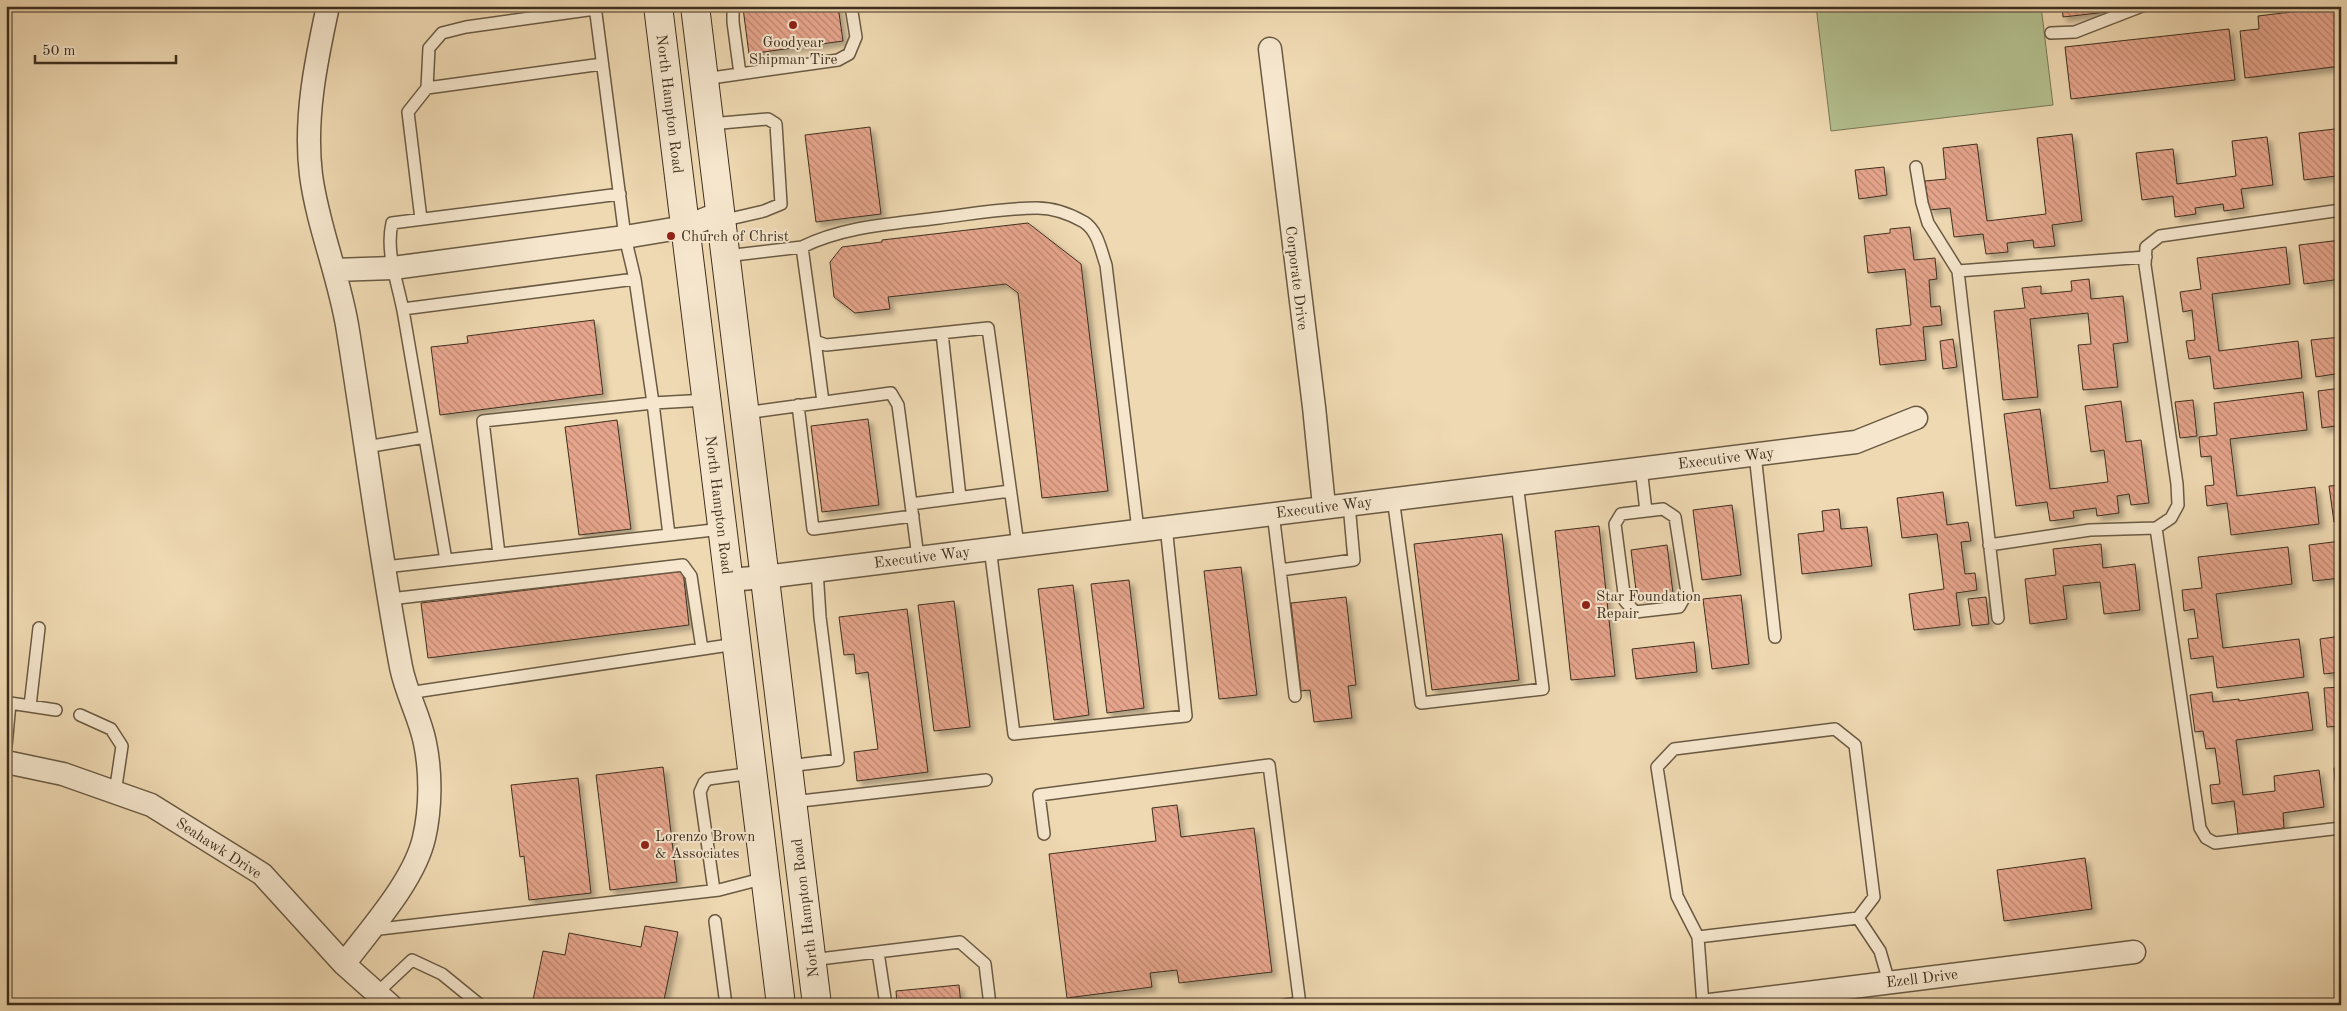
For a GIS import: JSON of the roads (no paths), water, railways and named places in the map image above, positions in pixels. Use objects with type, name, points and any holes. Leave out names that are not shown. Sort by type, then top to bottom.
[{"type":"main road","name":"North Hampton Road","points":[[658,6],[781,1005]]},
{"type":"main road","name":"North Hampton Road","points":[[695,6],[817,1005]]},
{"type":"street","points":[[328,6],[317,55],[310,118],[311,174],[317,207],[346,317],[401,670],[425,742],[429,792],[424,838],[415,861],[401,886],[344,964]]},
{"type":"street","name":"Corporate Drive","points":[[1270,49],[1324,506]]},
{"type":"street","points":[[334,270],[393,268],[685,227],[721,217]]},
{"type":"street","name":"Executive Way","points":[[729,580],[1856,442],[1916,418]]},
{"type":"street","name":"Seahawk Drive","points":[[6,762],[63,774],[151,805],[262,874],[344,964],[383,999]]},
{"type":"street","name":"Ezell Drive","points":[[1710,1005],[2134,952]]},
{"type":"lane","points":[[733,6],[733,22],[740,74]]},
{"type":"lane","points":[[704,79],[838,60],[849,54],[856,37],[851,6]]},
{"type":"lane","points":[[421,219],[408,112],[427,88],[429,48],[442,33],[466,27],[595,7],[625,236],[635,279],[653,403],[669,535]]},
{"type":"lane","points":[[2051,33],[2075,32],[2136,7]]},
{"type":"lane","points":[[427,88],[602,64]]},
{"type":"lane","points":[[709,124],[768,119],[776,124],[781,204],[764,211],[721,217]]},
{"type":"lane","points":[[1916,167],[1922,203],[1928,223],[1958,271],[1998,618]]},
{"type":"lane","points":[[446,560],[403,309],[393,268],[389,237],[392,223],[620,194]]},
{"type":"lane","points":[[726,256],[802,247],[823,236],[858,228],[983,212],[1038,208],[1056,210],[1085,223],[1096,235],[1106,265],[1138,530]]},
{"type":"lane","points":[[1989,545],[2090,530],[2156,528],[2171,518],[2178,504],[2146,247],[2160,236],[2341,210]]},
{"type":"lane","points":[[802,247],[822,402]]},
{"type":"lane","points":[[1958,271],[2146,257]]},
{"type":"lane","points":[[403,309],[635,279]]},
{"type":"lane","points":[[815,341],[826,345],[988,328],[1018,545]]},
{"type":"lane","points":[[942,333],[960,498]]},
{"type":"lane","points":[[745,413],[891,393],[898,405],[918,557]]},
{"type":"lane","points":[[499,554],[483,421],[653,403],[706,400]]},
{"type":"lane","points":[[798,406],[813,529],[913,516]]},
{"type":"lane","points":[[366,448],[425,437]]},
{"type":"lane","points":[[1755,454],[1775,637]]},
{"type":"lane","points":[[1641,468],[1646,511]]},
{"type":"lane","points":[[1393,498],[1421,703],[1543,689],[1517,483]]},
{"type":"lane","points":[[911,504],[1010,491]]},
{"type":"lane","points":[[1280,570],[1354,560],[1349,504]]},
{"type":"lane","points":[[1663,509],[1674,517],[1686,593],[1679,607],[1635,612],[1625,601],[1616,524],[1621,514],[1646,511],[1663,509]]},
{"type":"lane","points":[[1273,513],[1295,696]]},
{"type":"lane","points":[[990,548],[1014,734],[1186,716],[1166,526]]},
{"type":"lane","points":[[385,567],[722,528]]},
{"type":"lane","points":[[2156,528],[2200,828],[2206,838],[2214,843],[2341,828]]},
{"type":"lane","points":[[390,600],[683,564],[691,576],[702,649]]},
{"type":"lane","points":[[788,766],[838,760],[820,617],[817,570]]},
{"type":"lane","points":[[30,706],[39,628]]},
{"type":"lane","points":[[408,693],[736,644]]},
{"type":"lane","points":[[6,746],[8,703],[56,710]]},
{"type":"lane","points":[[80,715],[111,729],[122,746],[115,793]]},
{"type":"lane","points":[[1698,937],[1858,918],[1874,897],[1855,745],[1835,730],[1674,749],[1657,767],[1677,896],[1698,937],[1703,1005]]},
{"type":"lane","points":[[1044,834],[1039,796],[1269,765],[1300,1004],[1285,1005]]},
{"type":"lane","points":[[714,890],[700,792],[708,779],[753,773]]},
{"type":"lane","points":[[792,802],[986,780]]},
{"type":"lane","points":[[370,930],[714,890],[766,878]]},
{"type":"lane","points":[[1858,918],[1880,952],[1889,982]]},
{"type":"lane","points":[[715,921],[726,1005]]},
{"type":"lane","points":[[812,960],[960,942],[985,964],[990,1005]]},
{"type":"lane","points":[[878,952],[886,1005]]},
{"type":"lane","points":[[383,999],[412,960],[442,974],[480,1005]]},
{"type":"place","name":"Goodyear Shipman Tire","points":[[793,25]]},
{"type":"place","name":"Church of Christ","points":[[671,236]]},
{"type":"place","name":"Star Foundation Repair","points":[[1586,605]]},
{"type":"place","name":"Lorenzo Brown & Associates","points":[[645,845]]}]
